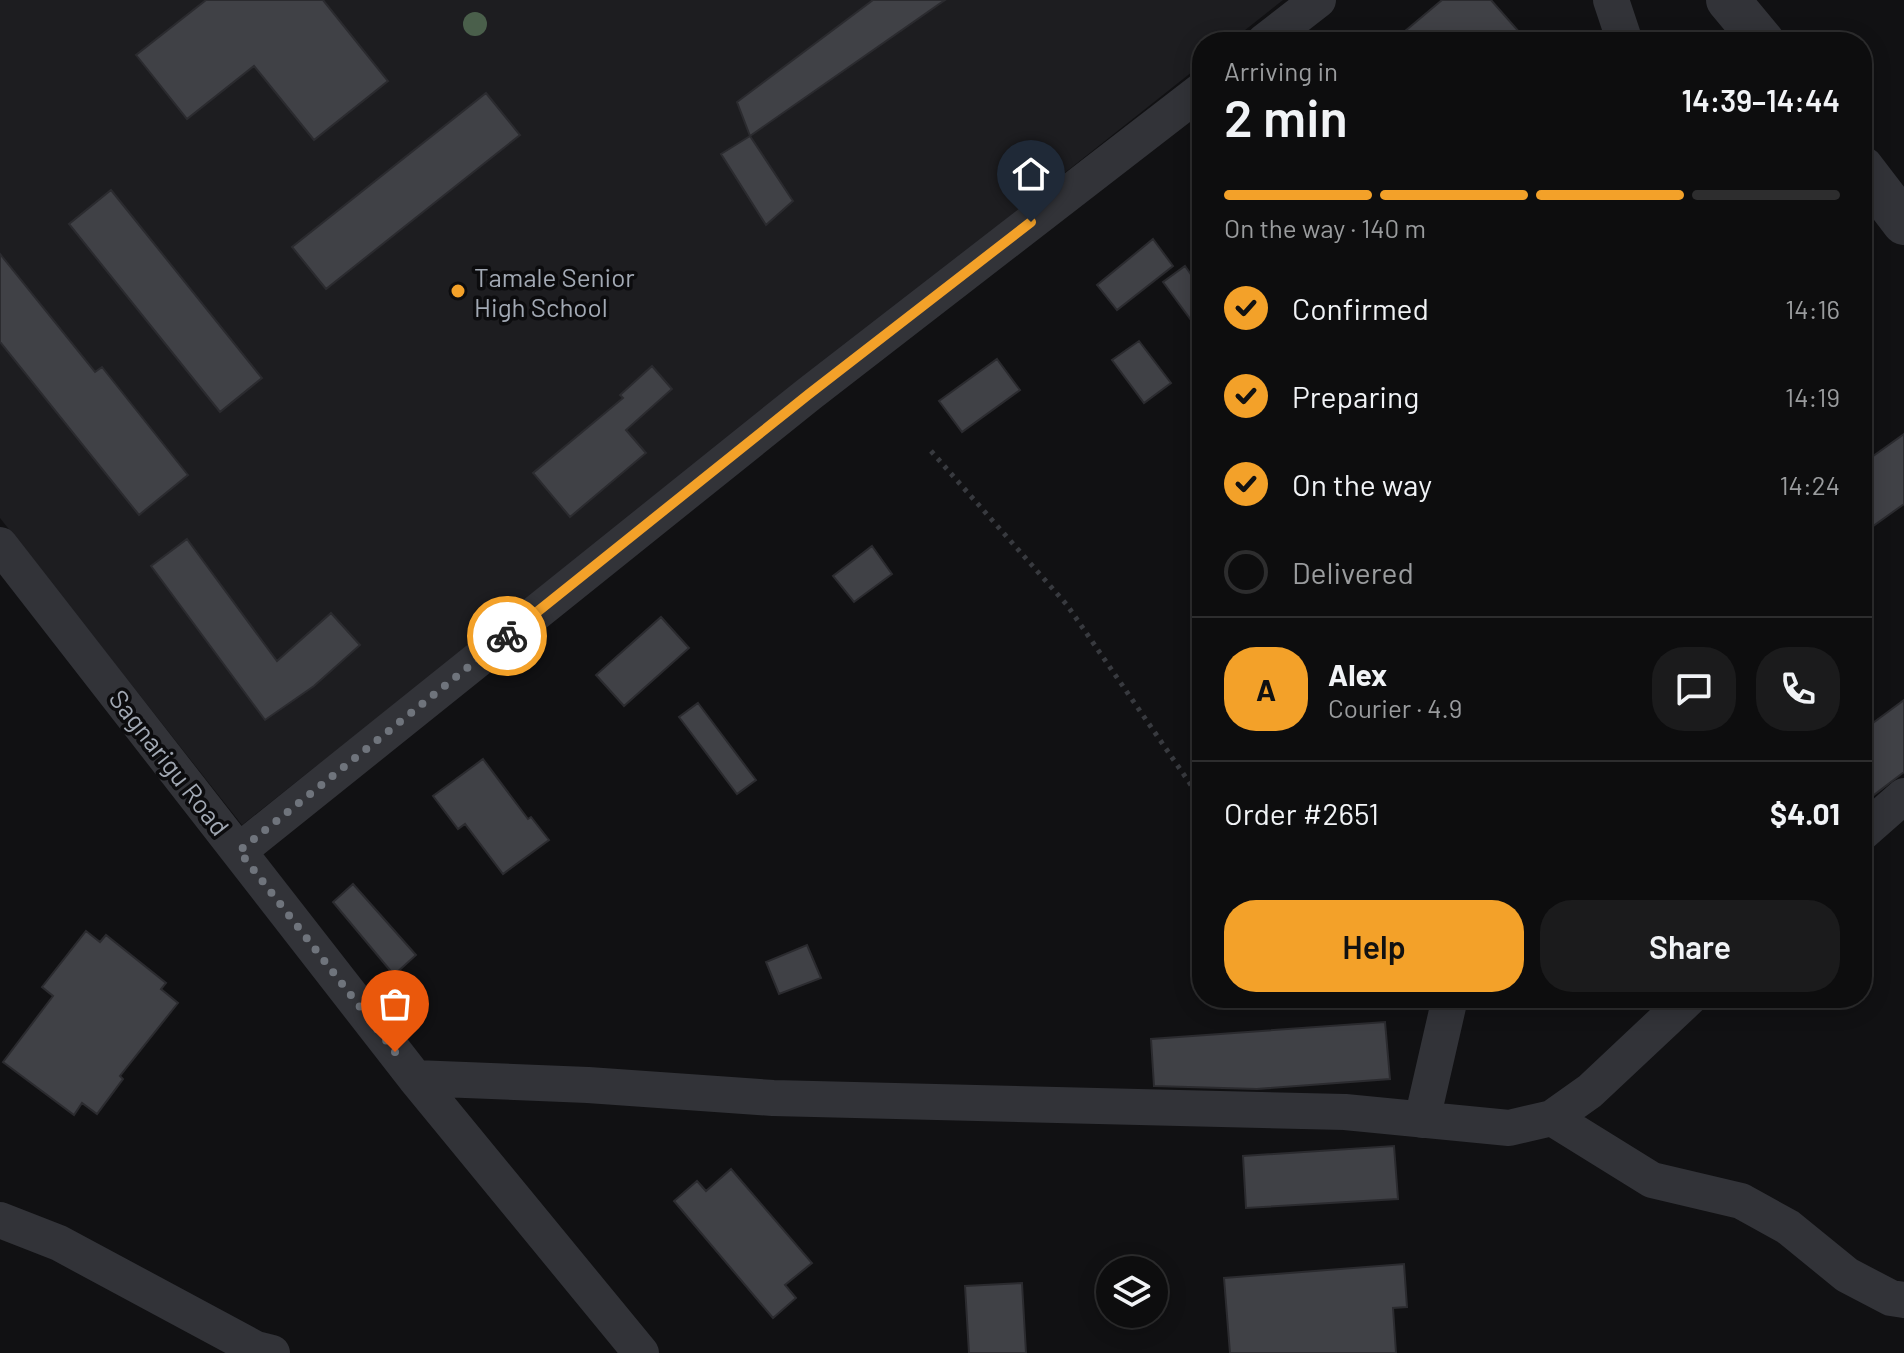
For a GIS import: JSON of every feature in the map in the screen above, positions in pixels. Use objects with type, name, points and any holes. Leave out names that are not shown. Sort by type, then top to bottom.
[{"type":"street","points":[[1277,32],[1318,0]]},
{"type":"street","points":[[1611,0],[1622,32]]},
{"type":"street","points":[[1728,0],[1755,32]]},
{"type":"street","points":[[239,851],[809,394],[1192,98]]},
{"type":"street","points":[[1872,181],[1904,223]]},
{"type":"street","name":"Sagnarigu Road","points":[[0,545],[415,1078],[641,1353]]},
{"type":"street","points":[[1872,824],[1904,796]]},
{"type":"street","points":[[1422,1120],[1448,1008]]},
{"type":"street","points":[[415,1078],[588,1085],[773,1098],[1345,1112],[1509,1128],[1552,1118],[1611,1073],[1679,1008]]},
{"type":"street","points":[[1552,1118],[1652,1180],[1741,1201],[1788,1227],[1847,1275],[1891,1298],[1904,1300]]},
{"type":"street","points":[[0,1220],[59,1243],[256,1349],[272,1353]]},
{"type":"path","points":[[931,451],[1067,605],[1192,786]]},
{"type":"shaded area","name":"Tamale Senior High School","points":[[0,0],[1283,0],[1243,32],[1192,32],[1192,72],[242,825],[0,518]]},
{"type":"building","points":[[206,0],[323,0],[388,81],[314,140],[254,66],[187,119],[136,55]]},
{"type":"building","points":[[873,0],[945,0],[750,136],[737,102]]},
{"type":"building","points":[[1442,0],[1491,0],[1519,32],[1404,32]]},
{"type":"building","points":[[486,93],[520,135],[326,289],[292,247]]},
{"type":"building","points":[[750,136],[793,201],[766,225],[721,154]]},
{"type":"building","points":[[111,190],[262,378],[220,412],[69,224]]},
{"type":"building","points":[[1153,239],[1173,266],[1117,310],[1097,285]]},
{"type":"building","points":[[0,254],[95,372],[102,367],[188,475],[139,515],[0,342]]},
{"type":"building","points":[[1185,266],[1192,276],[1192,321],[1163,282]]},
{"type":"building","points":[[1139,341],[1171,383],[1144,403],[1112,360]]},
{"type":"building","points":[[997,359],[1020,390],[962,432],[939,401]]},
{"type":"building","points":[[652,366],[672,389],[626,430],[646,453],[570,517],[533,473],[623,398],[620,395]]},
{"type":"building","points":[[1904,434],[1904,504],[1872,527],[1872,457]]},
{"type":"building","points":[[187,539],[277,661],[331,613],[360,645],[314,686],[265,720],[151,566]]},
{"type":"building","points":[[872,546],[892,574],[854,602],[833,576]]},
{"type":"building","points":[[661,617],[689,648],[624,706],[596,675]]},
{"type":"building","points":[[1904,700],[1904,772],[1872,796],[1872,724]]},
{"type":"building","points":[[698,703],[756,780],[737,794],[679,717]]},
{"type":"building","points":[[483,759],[528,819],[531,817],[549,840],[503,874],[465,824],[458,829],[433,796]]},
{"type":"building","points":[[353,884],[416,955],[394,975],[333,902]]},
{"type":"building","points":[[86,931],[100,942],[106,935],[166,983],[161,989],[178,1003],[120,1076],[123,1079],[97,1114],[82,1103],[74,1115],[3,1062],[53,996],[42,987]]},
{"type":"building","points":[[807,945],[821,978],[779,994],[766,962]]},
{"type":"building","points":[[1385,1022],[1390,1079],[1257,1089],[1154,1086],[1151,1039]]},
{"type":"building","points":[[1394,1146],[1398,1199],[1246,1208],[1243,1156]]},
{"type":"building","points":[[731,1169],[812,1263],[785,1285],[796,1298],[773,1318],[674,1201],[697,1181],[706,1191]]},
{"type":"building","points":[[1404,1264],[1407,1307],[1393,1308],[1396,1353],[1230,1353],[1224,1278]]},
{"type":"building","points":[[1022,1283],[1026,1353],[969,1353],[965,1286]]},
{"type":"way so far","points":[[395,1052],[239,851],[507,636]]},
{"type":"place","name":"Tamale Senior High School","points":[[458,291]]},
{"type":"route","points":[[507,636],[809,394],[1031,222]]}]
